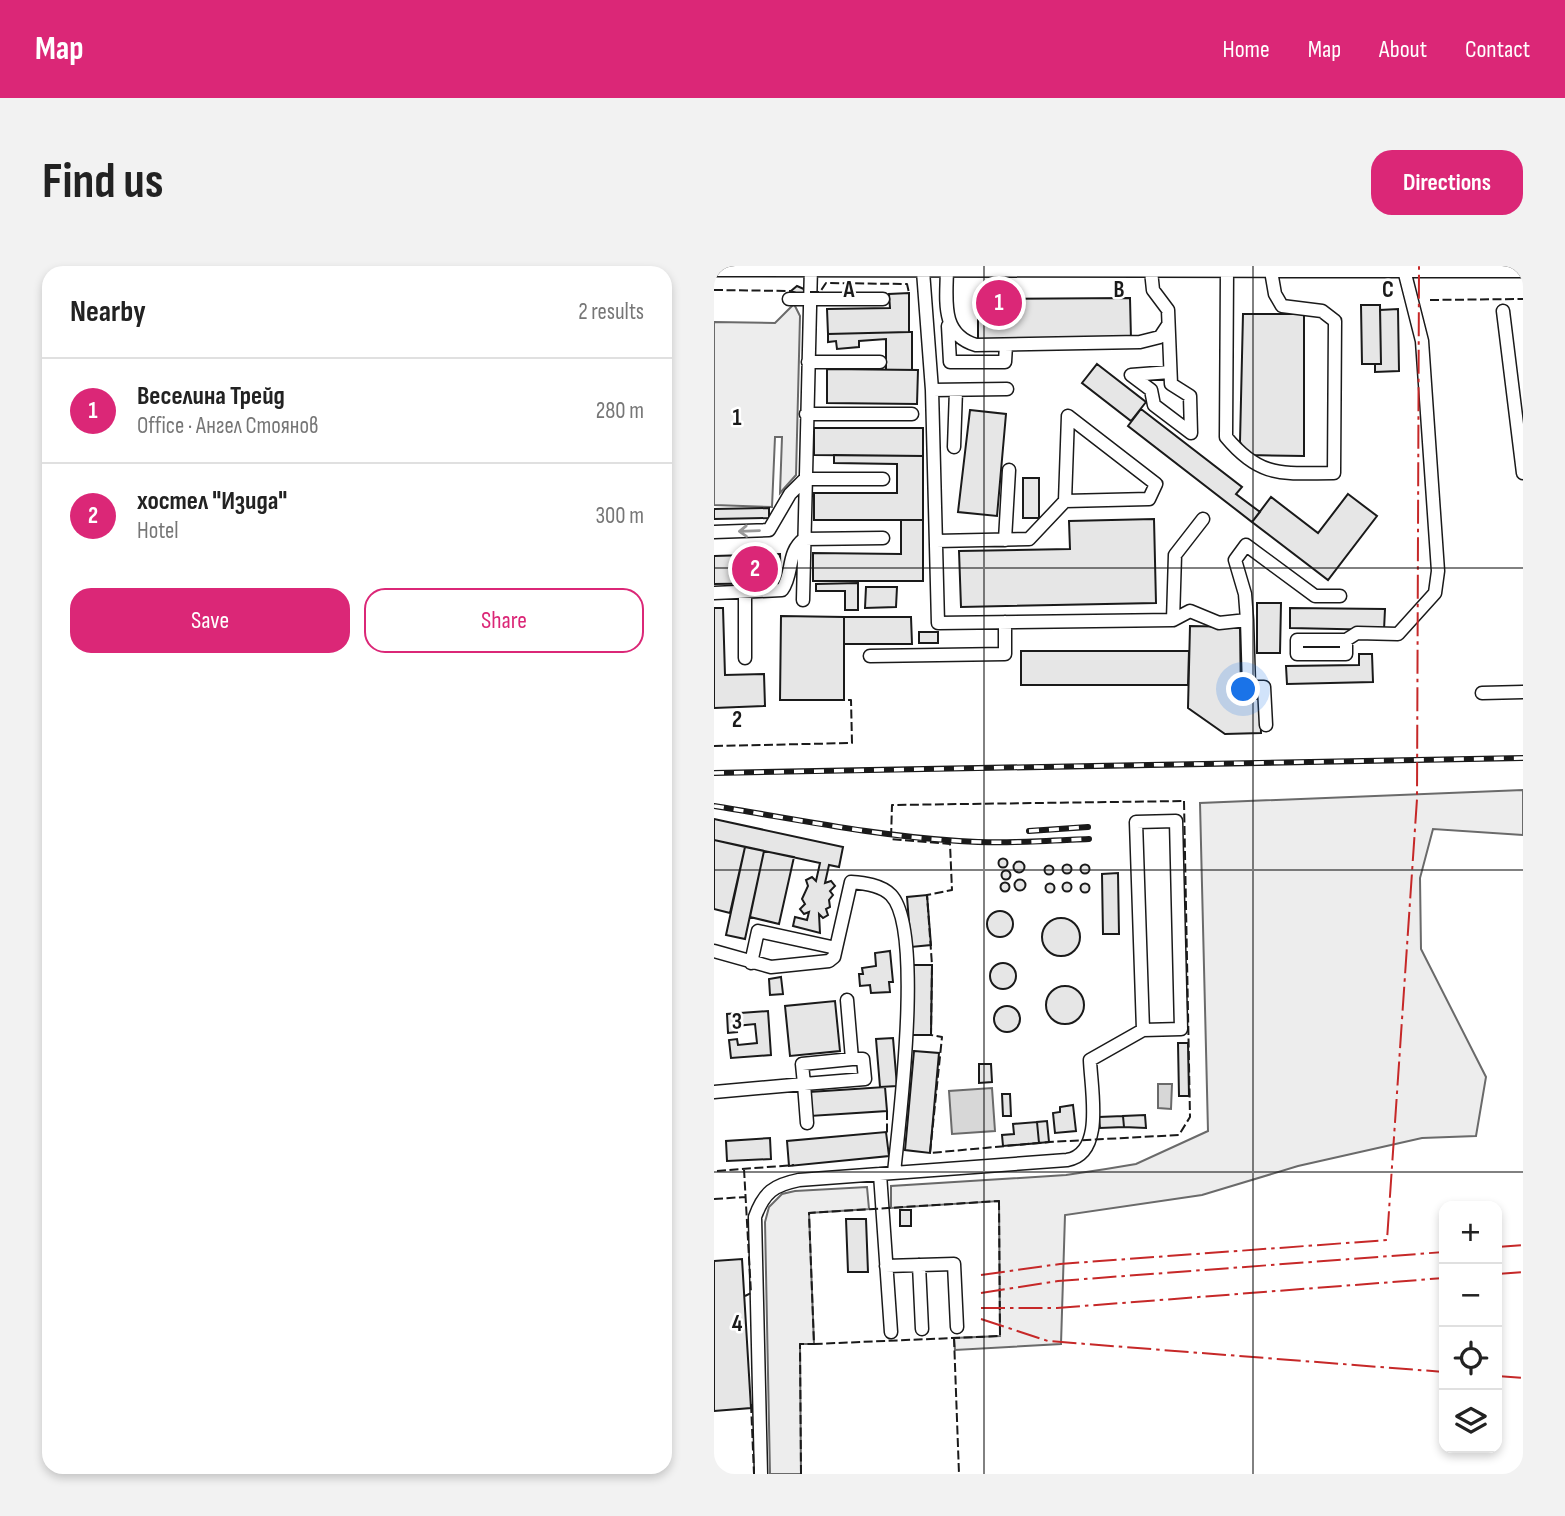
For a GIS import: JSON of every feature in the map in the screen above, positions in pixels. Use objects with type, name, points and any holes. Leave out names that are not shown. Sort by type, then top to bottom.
[{"type":"street","points":[[803,600],[811,268]]},
{"type":"street","points":[[947,268],[950,362],[1005,362],[1006,345]]},
{"type":"street","points":[[1346,640],[1357,633],[1398,634],[1435,593],[1437,560],[1426,381],[1415,309],[1403,269]]},
{"type":"street","points":[[714,270],[1517,269]]},
{"type":"street","points":[[923,271],[932,390],[938,623],[1173,620],[1190,611],[1219,623],[1247,620]]},
{"type":"street","points":[[1151,271],[1153,290],[1168,310],[1172,386],[1190,396],[1191,433],[1154,405],[1151,390],[1131,375],[1170,372]]},
{"type":"street","points":[[1227,271],[1226,437],[1245,460],[1279,473],[1334,473],[1335,321],[1322,311],[1282,306],[1275,294],[1271,271]]},
{"type":"street","points":[[789,299],[883,299]]},
{"type":"street","points":[[1503,311],[1523,473]]},
{"type":"street","points":[[948,323],[953,332],[967,342],[1006,345],[1140,342],[1160,337],[1168,325]]},
{"type":"street","points":[[808,362],[880,362]]},
{"type":"street","points":[[932,390],[1007,389]]},
{"type":"street","points":[[954,447],[956,390]]},
{"type":"street","points":[[806,414],[912,414]]},
{"type":"street","points":[[936,541],[1029,539],[1065,501],[1068,416],[1156,484],[1149,499],[1065,501]]},
{"type":"street","points":[[1005,540],[1009,470]]},
{"type":"street","points":[[714,532],[769,530],[790,494],[805,479],[883,479]]},
{"type":"street","points":[[1173,620],[1175,555],[1203,519]]},
{"type":"street","points":[[714,593],[782,590],[787,584],[790,558],[796,545],[804,539],[883,538]]},
{"type":"street","points":[[1266,725],[1264,687],[1249,687],[1245,594],[1235,560],[1246,545],[1315,596],[1340,596]]},
{"type":"street","points":[[745,592],[745,658]]},
{"type":"street","points":[[870,656],[1005,654],[1005,622]]},
{"type":"street","points":[[1482,692],[1523,692]]},
{"type":"street","points":[[761,1474],[755,1217],[761,1200],[774,1185],[799,1180],[1076,1159],[1084,1153],[1092,1139],[1090,1060],[1143,1030],[1181,1029],[1176,821],[1136,822],[1143,1030]]},
{"type":"street","points":[[714,951],[771,967],[818,964],[834,957],[851,882],[879,887],[890,894],[902,917],[906,978],[906,1071],[894,1173]]},
{"type":"street","points":[[751,963],[758,931],[836,948]]},
{"type":"street","points":[[847,1000],[852,1059]]},
{"type":"street","points":[[714,1092],[804,1084],[865,1079],[863,1059],[803,1065],[804,1084],[807,1123]]},
{"type":"street","points":[[880,1174],[891,1332]]},
{"type":"street","points":[[886,1266],[954,1264],[957,1327]]},
{"type":"street","points":[[919,1265],[922,1329]]},
{"type":"shaded area","points":[[794,304],[800,316],[796,475],[780,493],[782,437],[775,437],[772,507],[714,505],[714,322],[775,323]]},
{"type":"shaded area","points":[[1523,790],[1523,835],[1433,829],[1420,878],[1421,949],[1486,1077],[1476,1136],[1422,1138],[1298,1166],[1202,1195],[1065,1215],[1061,1344],[955,1350],[954,1338],[1000,1336],[999,1201],[891,1208],[891,1186],[1066,1175],[1136,1164],[1208,1131],[1200,803]]},
{"type":"shaded area","points":[[1158,1084],[1172,1084],[1171,1109],[1158,1108]]},
{"type":"shaded area","points":[[992,1088],[995,1131],[952,1134],[949,1091]]},
{"type":"shaded area","points":[[867,1187],[869,1209],[809,1213],[814,1344],[800,1344],[801,1474],[770,1474],[765,1222],[769,1207],[782,1194],[795,1191]]},
{"type":"building","points":[[797,286],[806,290],[806,297],[791,291]]},
{"type":"building","points":[[909,293],[909,332],[828,334],[827,309],[890,308],[889,294]]},
{"type":"building","points":[[1130,298],[1131,339],[978,339],[978,299]]},
{"type":"building","points":[[1361,305],[1380,305],[1381,364],[1362,364]]},
{"type":"building","points":[[1398,309],[1399,371],[1375,372],[1375,364],[1381,364],[1380,310]]},
{"type":"building","points":[[1243,314],[1304,314],[1304,456],[1248,455],[1240,442]]},
{"type":"building","points":[[912,332],[912,370],[886,370],[886,339],[859,341],[859,347],[837,349],[836,341],[828,342],[828,334]]},
{"type":"building","points":[[1097,364],[1146,402],[1131,421],[1082,383]]},
{"type":"building","points":[[827,369],[918,370],[917,404],[827,403]]},
{"type":"building","points":[[1141,409],[1242,487],[1236,494],[1260,512],[1252,522],[1128,426]]},
{"type":"building","points":[[970,410],[1006,414],[997,516],[958,512]]},
{"type":"building","points":[[814,428],[923,428],[923,456],[814,455]]},
{"type":"building","points":[[834,455],[923,456],[923,520],[814,520],[814,493],[897,493],[897,464],[834,463]]},
{"type":"building","points":[[1023,478],[1039,478],[1039,518],[1023,518]]},
{"type":"building","points":[[1348,494],[1377,516],[1328,580],[1252,522],[1271,497],[1318,533]]},
{"type":"building","points":[[769,508],[769,518],[714,519],[714,509]]},
{"type":"building","points":[[1154,519],[1156,603],[961,607],[959,551],[1070,549],[1069,521]]},
{"type":"building","points":[[901,520],[923,520],[923,581],[813,581],[813,553],[901,554]]},
{"type":"building","points":[[780,554],[781,583],[714,584],[714,556]]},
{"type":"building","points":[[858,583],[858,610],[845,610],[845,591],[816,591],[816,584]]},
{"type":"building","points":[[866,587],[897,587],[896,607],[865,608]]},
{"type":"building","points":[[1257,603],[1281,603],[1280,653],[1257,653]]},
{"type":"building","points":[[714,608],[723,608],[725,675],[764,674],[765,706],[714,708]]},
{"type":"building","points":[[1290,608],[1385,609],[1384,630],[1290,628]]},
{"type":"building","points":[[781,616],[844,617],[844,700],[780,700]]},
{"type":"building","points":[[844,617],[911,617],[912,644],[844,644]]},
{"type":"building","points":[[1190,626],[1240,627],[1241,698],[1260,699],[1261,733],[1225,734],[1188,708]]},
{"type":"building","points":[[919,632],[938,632],[938,643],[919,643]]},
{"type":"building","points":[[1021,651],[1189,651],[1188,685],[1021,685]]},
{"type":"building","points":[[1359,654],[1372,654],[1373,682],[1287,684],[1286,666],[1359,665]]},
{"type":"building","points":[[714,819],[843,847],[839,867],[829,865],[825,883],[831,881],[835,886],[830,891],[833,895],[829,900],[830,907],[826,909],[828,915],[823,918],[819,914],[820,933],[793,926],[795,917],[807,920],[809,912],[804,914],[800,909],[805,904],[802,899],[808,886],[806,880],[812,877],[816,881],[820,863],[714,840]]},
{"type":"building","points":[[714,840],[745,847],[730,913],[714,909]]},
{"type":"building","points":[[745,847],[764,851],[745,939],[726,935]]},
{"type":"building","points":[[764,851],[794,857],[779,924],[750,917]]},
{"type":"building","points":[[1003,858],[1008,863],[1003,868],[998,863]]},
{"type":"building","points":[[1019,862],[1023,863],[1023,871],[1019,872],[1015,871],[1014,867],[1015,863]]},
{"type":"building","points":[[1067,864],[1072,869],[1067,874],[1062,869]]},
{"type":"building","points":[[1085,864],[1090,869],[1085,874],[1080,869]]},
{"type":"building","points":[[1049,865],[1054,870],[1049,875],[1044,870]]},
{"type":"building","points":[[1006,870],[1011,875],[1006,880],[1001,875]]},
{"type":"building","points":[[1118,873],[1119,934],[1103,934],[1102,874]]},
{"type":"building","points":[[1020,880],[1024,881],[1024,889],[1020,890],[1016,889],[1015,885],[1016,881]]},
{"type":"building","points":[[1005,882],[1010,887],[1005,892],[1000,887]]},
{"type":"building","points":[[1067,882],[1072,887],[1067,892],[1062,887]]},
{"type":"building","points":[[1050,883],[1055,888],[1050,893],[1045,888]]},
{"type":"building","points":[[1085,883],[1090,888],[1085,893],[1080,888]]},
{"type":"building","points":[[927,895],[931,945],[911,947],[907,897]]},
{"type":"building","points":[[1000,911],[1009,915],[1013,924],[1009,933],[1000,937],[991,933],[987,924],[991,915]]},
{"type":"building","points":[[1061,918],[1075,923],[1080,937],[1075,951],[1061,956],[1047,951],[1042,937],[1047,923]]},
{"type":"building","points":[[890,951],[893,982],[889,982],[890,992],[871,993],[870,985],[860,986],[859,974],[863,974],[862,968],[876,966],[875,953]]},
{"type":"building","points":[[1003,963],[1012,967],[1016,976],[1012,985],[1003,989],[994,985],[990,976],[994,967]]},
{"type":"building","points":[[912,965],[932,965],[931,1035],[911,1035]]},
{"type":"building","points":[[781,977],[783,994],[770,995],[769,979]]},
{"type":"building","points":[[1065,986],[1079,991],[1084,1005],[1079,1019],[1065,1024],[1051,1019],[1046,1005],[1051,991]]},
{"type":"building","points":[[835,1001],[840,1051],[790,1056],[785,1006]]},
{"type":"building","points":[[1007,1006],[1016,1010],[1020,1019],[1016,1028],[1007,1032],[998,1028],[994,1019],[998,1010]]},
{"type":"building","points":[[768,1011],[771,1055],[731,1058],[729,1040],[737,1039],[738,1045],[757,1043],[755,1024],[736,1026],[737,1032],[728,1033],[727,1014]]},
{"type":"building","points":[[893,1038],[897,1086],[880,1087],[876,1039]]},
{"type":"building","points":[[1178,1043],[1188,1043],[1189,1096],[1179,1096]]},
{"type":"building","points":[[914,1051],[939,1053],[930,1153],[905,1150]]},
{"type":"building","points":[[979,1064],[991,1064],[992,1082],[979,1083]]},
{"type":"building","points":[[885,1087],[887,1111],[810,1116],[809,1092]]},
{"type":"building","points":[[1002,1094],[1010,1094],[1011,1116],[1003,1116]]},
{"type":"building","points":[[1073,1105],[1076,1131],[1055,1133],[1053,1113],[1060,1112],[1060,1107]]},
{"type":"building","points":[[1145,1115],[1146,1128],[1124,1127],[1123,1116]]},
{"type":"building","points":[[1123,1116],[1124,1127],[1100,1128],[1099,1117]]},
{"type":"building","points":[[1047,1121],[1049,1142],[1039,1143],[1037,1122]]},
{"type":"building","points":[[1037,1122],[1039,1143],[1003,1146],[1002,1135],[1014,1134],[1013,1124]]},
{"type":"building","points":[[886,1132],[889,1156],[789,1166],[787,1141]]},
{"type":"building","points":[[770,1138],[771,1159],[727,1161],[726,1141]]},
{"type":"building","points":[[900,1210],[911,1210],[911,1226],[900,1226]]},
{"type":"building","points":[[846,1219],[866,1219],[868,1272],[848,1272]]},
{"type":"building","points":[[742,1259],[751,1408],[714,1411],[714,1261]]},
{"type":"railway","points":[[714,773],[1523,758]]},
{"type":"railway","points":[[714,806],[928,839],[991,842],[1089,839]]},
{"type":"railway","points":[[1029,831],[1088,827]]},
{"type":"fence","points":[[810,292],[820,292],[826,283],[907,284],[909,293]]},
{"type":"fence","points":[[714,290],[791,291]]},
{"type":"fence","points":[[1430,300],[1523,299]]},
{"type":"fence","points":[[714,746],[852,743],[851,700],[844,700]]},
{"type":"fence","points":[[1184,801],[1190,1117],[1179,1135],[1049,1142],[930,1153],[942,1037],[931,1035],[932,965],[927,895],[952,890],[950,844],[891,839],[892,805],[1184,801]]},
{"type":"fence","points":[[887,1111],[887,1136]]},
{"type":"fence","points":[[717,1171],[794,1165]]},
{"type":"fence","points":[[744,1169],[751,1293],[745,1296]]},
{"type":"fence","points":[[714,1199],[745,1197]]},
{"type":"fence","points":[[999,1201],[1000,1336],[814,1344],[809,1213],[999,1201]]},
{"type":"fence","points":[[954,1338],[959,1474]]},
{"type":"fence","points":[[801,1474],[800,1344],[814,1344]]},
{"type":"fence","points":[[751,1404],[754,1474]]},
{"type":"power","points":[[981,1275],[1060,1264],[1387,1240],[1417,799],[1419,266]]},
{"type":"power","points":[[1502,1247],[1523,1245]]},
{"type":"power","points":[[981,1293],[1058,1281],[1439,1252]]},
{"type":"power","points":[[1502,1274],[1523,1272]]},
{"type":"power","points":[[981,1308],[1057,1308],[1439,1278]]},
{"type":"power","points":[[981,1319],[1048,1341],[1439,1372]]},
{"type":"power","points":[[1502,1376],[1523,1378]]},
{"type":"place","name":"Веселина Трейд","points":[[999,303]]},
{"type":"place","name":"хостел \"Изида\"","points":[[755,569]]}]
